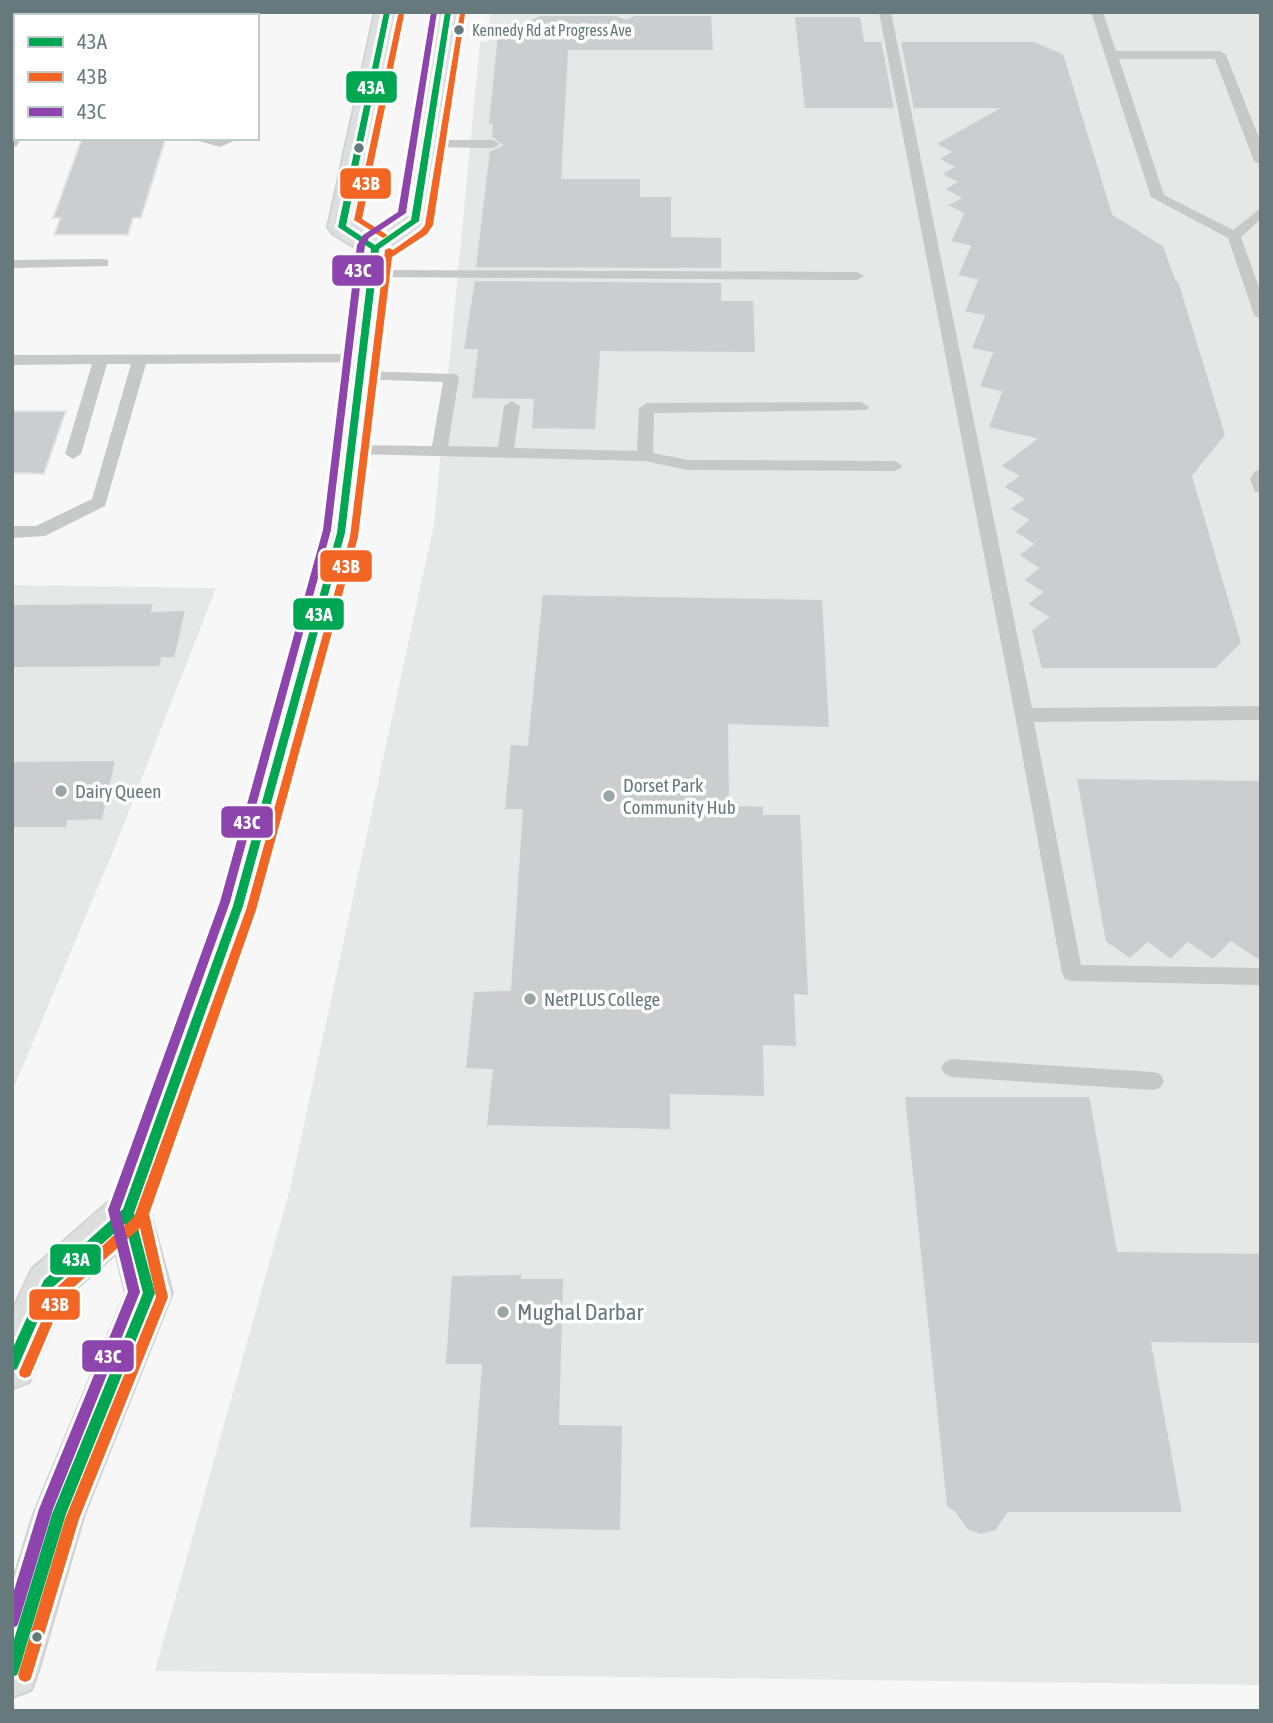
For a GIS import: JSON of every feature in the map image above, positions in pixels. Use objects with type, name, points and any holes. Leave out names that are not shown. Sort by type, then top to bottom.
[{"type":"main road","points":[[374,261],[342,227],[387,12]]},
{"type":"main road","points":[[12,1366],[48,1284],[128,1213],[237,906],[341,533],[374,261],[415,221],[448,12]]},
{"type":"main road","points":[[12,1671],[59,1514],[149,1293],[128,1213]]},
{"type":"lane","points":[[885,12],[1024,715],[1072,973],[1261,977]]},
{"type":"lane","points":[[1097,12],[1158,197],[1234,236],[1261,315]]},
{"type":"lane","points":[[1111,55],[1220,55],[1261,161]]},
{"type":"lane","points":[[205,140],[220,143],[228,140]]},
{"type":"lane","points":[[427,144],[493,144]]},
{"type":"lane","points":[[1234,236],[1261,212]]},
{"type":"lane","points":[[374,261],[857,276]]},
{"type":"lane","points":[[12,264],[103,263]]},
{"type":"lane","points":[[12,360],[139,360],[361,367],[451,377],[439,451]]},
{"type":"lane","points":[[12,532],[38,532],[99,502],[139,360]]},
{"type":"lane","points":[[74,454],[101,361]]},
{"type":"lane","points":[[505,453],[512,406]]},
{"type":"lane","points":[[645,456],[647,408],[861,407]]},
{"type":"lane","points":[[352,449],[645,456],[688,464],[895,466]]},
{"type":"lane","points":[[1261,475],[1258,479],[1261,488]]},
{"type":"lane","points":[[1024,715],[1261,713]]},
{"type":"lane","points":[[952,1068],[1153,1081]]},
{"type":"shaded area","points":[[490,12],[1261,12],[1261,1685],[155,1671],[290,1189],[434,524],[480,42],[488,41]]},
{"type":"shaded area","points":[[12,585],[216,588],[116,844],[12,1092]]},
{"type":"building","points":[[540,15],[617,15],[626,19],[634,15],[712,15],[714,51],[569,51],[562,178],[641,178],[641,196],[672,196],[672,236],[722,237],[722,269],[475,268],[489,151],[502,145],[491,137],[492,125],[488,125],[497,35]]},
{"type":"building","points":[[794,16],[861,16],[865,41],[882,41],[895,109],[804,109]]},
{"type":"building","points":[[900,41],[1035,41],[1064,54],[1113,214],[1164,246],[1176,280],[1179,281],[1226,435],[1193,476],[1242,643],[1216,669],[1041,669],[1031,630],[1048,617],[1027,604],[1042,592],[1023,580],[1038,568],[1018,555],[1033,544],[1014,532],[1028,520],[1009,509],[1023,499],[1003,487],[1018,476],[1000,466],[1036,439],[988,428],[1001,392],[979,387],[992,353],[971,349],[984,316],[964,312],[977,280],[957,276],[970,246],[950,242],[963,214],[947,205],[960,198],[944,189],[956,182],[941,174],[953,167],[938,159],[950,152],[935,144],[997,109],[913,109]]},
{"type":"building","points":[[81,140],[165,140],[141,218],[133,218],[128,235],[54,235],[60,218],[53,218]]},
{"type":"building","points":[[474,280],[722,282],[722,300],[754,300],[756,353],[601,352],[596,430],[531,429],[533,400],[471,399],[477,350],[463,350]]},
{"type":"building","points":[[12,411],[66,411],[44,474],[12,473]]},
{"type":"building","points":[[542,594],[823,599],[830,728],[729,725],[730,805],[764,806],[764,814],[801,814],[809,996],[795,995],[797,1047],[764,1046],[765,1097],[671,1095],[671,1130],[486,1126],[492,1070],[465,1069],[473,991],[510,990],[522,810],[504,810],[510,744],[527,745]]},
{"type":"building","points":[[154,603],[152,611],[186,610],[175,658],[162,658],[160,667],[12,668],[12,604]]},
{"type":"building","name":"Dairy Queen","points":[[116,760],[103,820],[68,821],[67,828],[12,828],[12,761]]},
{"type":"building","points":[[1076,778],[1261,780],[1261,962],[1231,942],[1213,960],[1188,943],[1171,960],[1148,943],[1130,959],[1105,942]]},
{"type":"building","points":[[904,1096],[1090,1096],[1118,1251],[1261,1253],[1261,1344],[1152,1343],[1183,1513],[1008,1513],[996,1531],[981,1535],[967,1530],[955,1513],[946,1506]]},
{"type":"building","points":[[522,1274],[522,1278],[564,1278],[560,1424],[623,1425],[621,1531],[469,1528],[481,1365],[445,1365],[451,1275]]},
{"type":"transit line","name":"43A","points":[[375,248],[342,227],[387,12]]},
{"type":"transit line","name":"43C","points":[[12,1621],[46,1509],[134,1292],[114,1210],[225,902],[327,530],[361,245],[366,237],[402,213],[434,12]]},
{"type":"transit line","name":"43A","points":[[369,303],[375,248],[415,221],[448,12]]},
{"type":"transit line","name":"43B","points":[[383,305],[388,256],[424,232],[429,225],[462,14]]},
{"type":"transit line","name":"43B","points":[[383,236],[358,220],[401,15]]},
{"type":"transit line","name":"43A","points":[[12,1670],[59,1514],[149,1293],[128,1213],[238,906],[341,533],[375,248]]},
{"type":"transit line","name":"43B","points":[[25,1675],[72,1519],[162,1297],[143,1214],[251,910],[354,537],[389,250]]},
{"type":"transit line","name":"43A","points":[[12,1365],[48,1284],[128,1213],[147,1161]]},
{"type":"transit line","name":"43B","points":[[25,1372],[60,1292],[139,1221],[160,1166]]},
{"type":"place","name":"Kennedy Rd at Progress Ave","points":[[459,30]]},
{"type":"place","name":"Dairy Queen","points":[[61,791]]},
{"type":"place","name":"Dorset Park Community Hub","points":[[609,796]]},
{"type":"place","name":"NetPLUS College","points":[[530,999]]},
{"type":"place","name":"Mughal Darbar","points":[[503,1312]]}]
